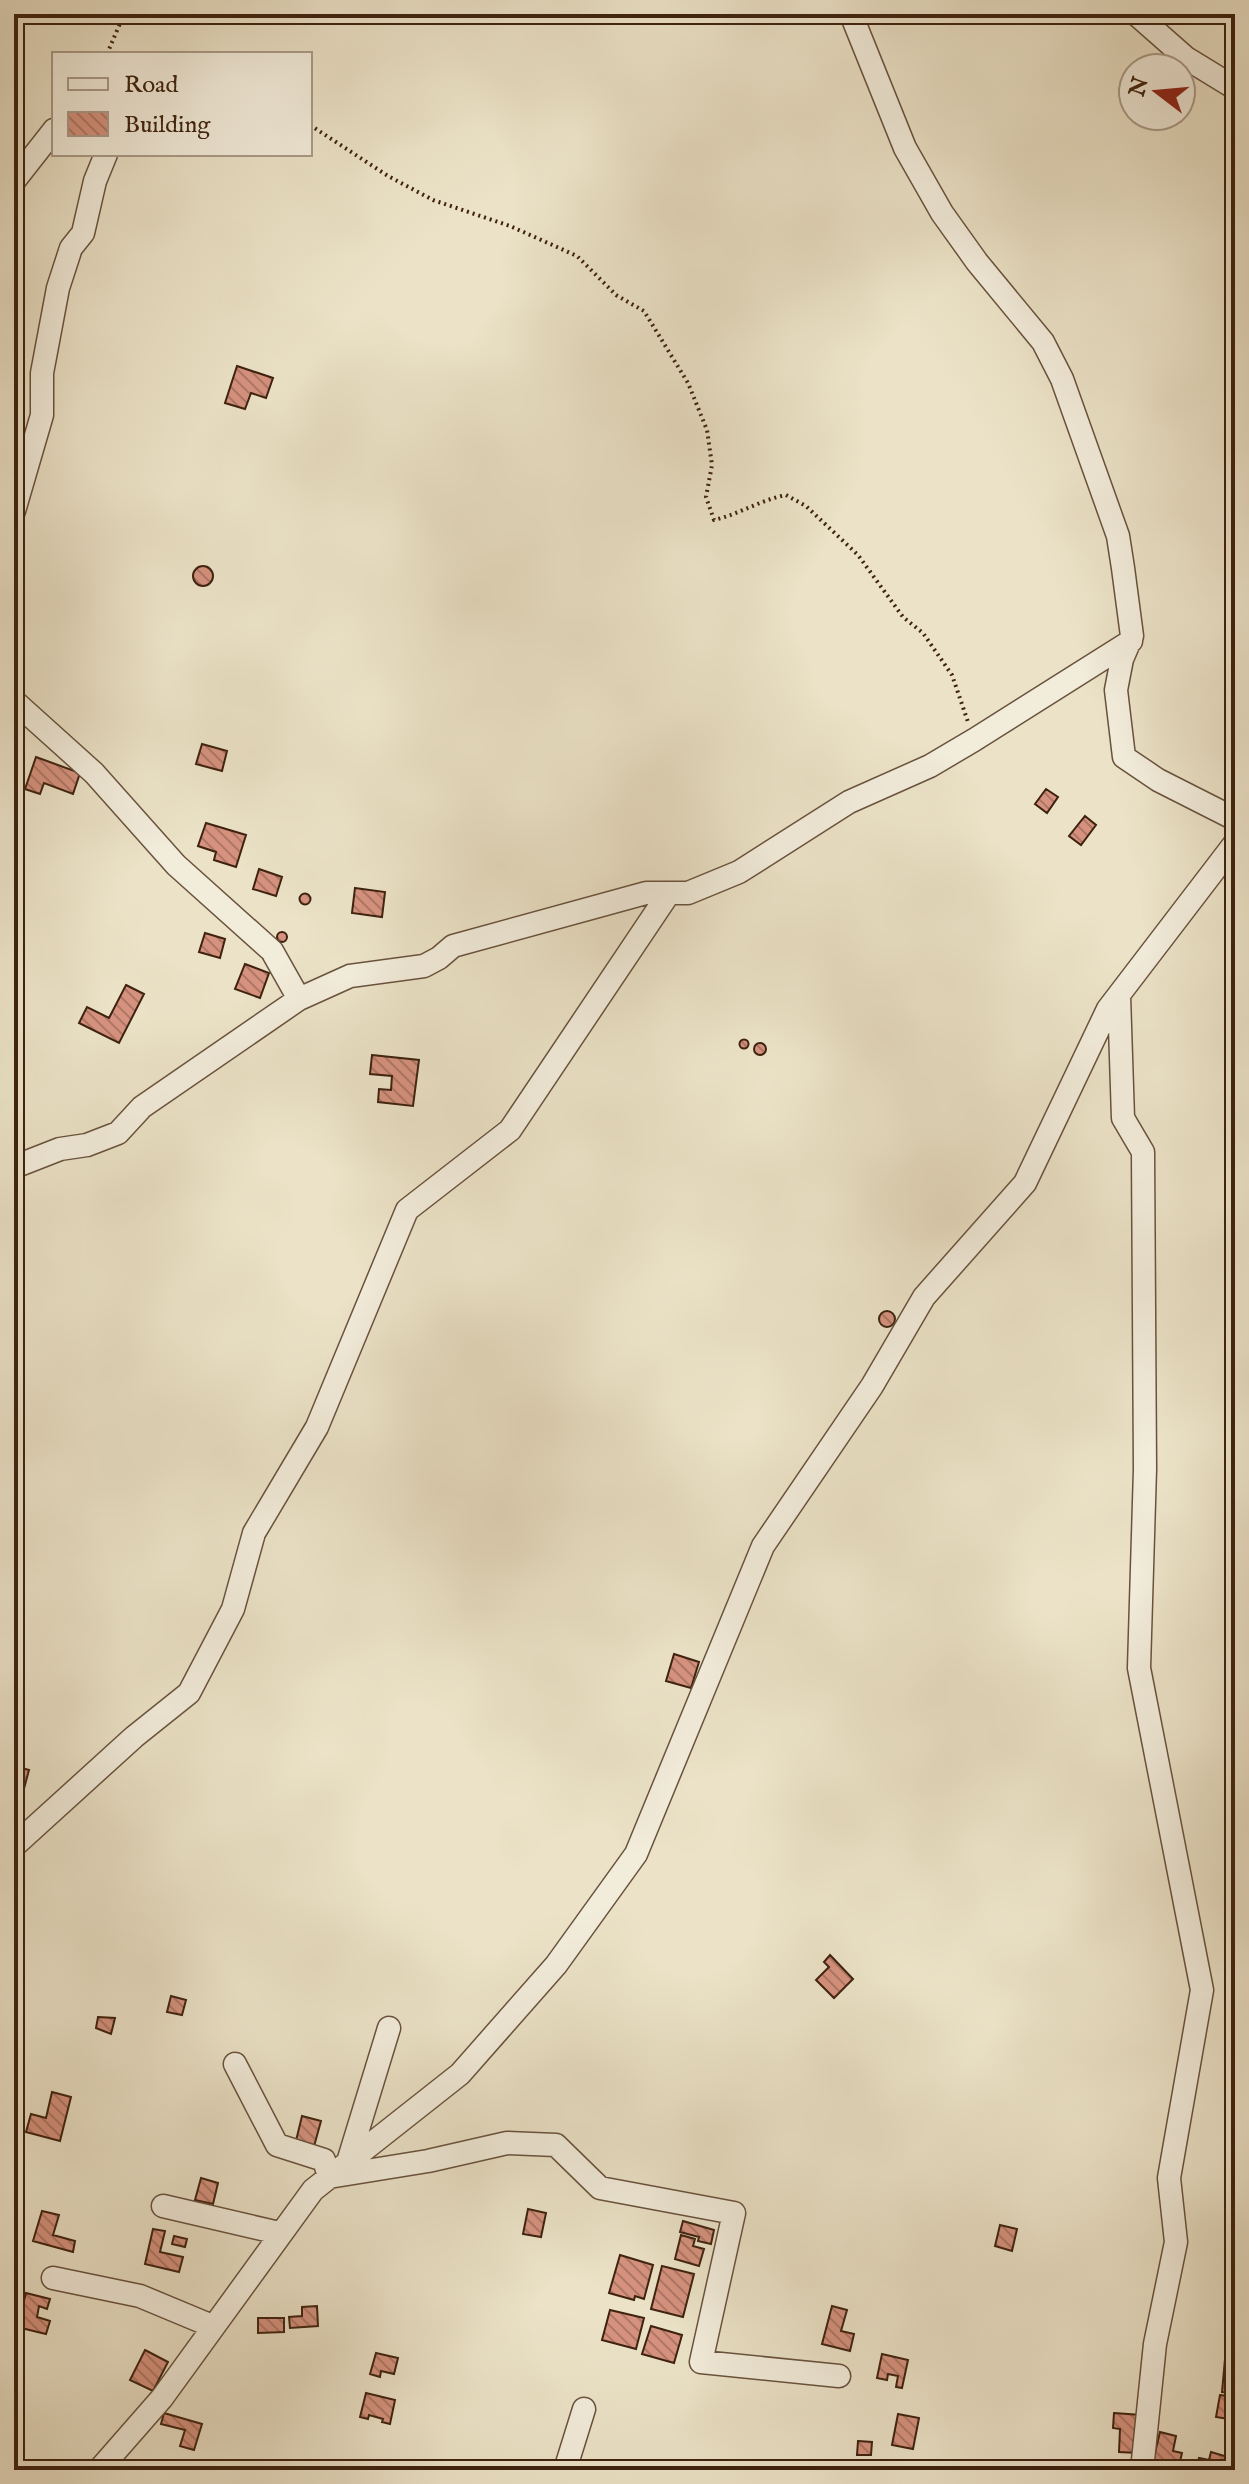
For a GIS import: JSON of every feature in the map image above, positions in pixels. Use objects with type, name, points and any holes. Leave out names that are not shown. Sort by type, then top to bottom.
[{"type":"street","points":[[851,14],[905,148],[942,213],[977,262],[1043,342],[1062,379],[1118,536],[1131,641],[1122,659],[1116,690],[1124,757],[1158,780],[1235,819]]},
{"type":"street","points":[[1136,14],[1186,58],[1235,88]]},
{"type":"street","points":[[14,181],[52,133]]},
{"type":"street","points":[[14,511],[42,415],[42,373],[58,288],[71,248],[83,233],[95,181],[105,156]]},
{"type":"street","points":[[14,1167],[45,1154],[87,1145],[118,1133],[142,1107],[299,999],[350,976],[424,966],[453,946],[646,893],[688,893],[739,872],[849,802],[930,766],[1131,641]]},
{"type":"street","points":[[14,701],[94,773],[176,865],[272,951],[299,999]]},
{"type":"street","points":[[99,2470],[162,2398],[313,2190],[460,2074],[556,1965],[636,1854],[763,1546],[872,1386],[924,1297],[1025,1183],[1108,1009],[1235,843]]},
{"type":"street","points":[[14,1846],[134,1737],[189,1693],[233,1609],[254,1533],[317,1427],[407,1210],[510,1130],[669,893]]},
{"type":"street","points":[[1119,996],[1123,1118],[1143,1152],[1145,1469],[1139,1668],[1202,1990],[1169,2178],[1176,2242],[1155,2344],[1142,2470]]},
{"type":"street","points":[[348,2162],[389,2028]]},
{"type":"street","points":[[235,2064],[277,2145],[324,2160],[329,2177]]},
{"type":"street","points":[[329,2177],[428,2161],[507,2143],[556,2145],[600,2188],[734,2213],[701,2362],[839,2376]]},
{"type":"street","points":[[163,2206],[279,2233]]},
{"type":"street","points":[[53,2278],[140,2296],[212,2326]]},
{"type":"street","points":[[565,2470],[584,2409]]},
{"type":"path","points":[[108,52],[124,14]]},
{"type":"path","points":[[312,126],[388,176],[433,200],[510,226],[577,256],[616,295],[644,311],[688,383],[707,430],[712,465],[706,497],[714,520],[738,515],[765,499],[786,495],[806,506],[858,555],[903,617],[923,633],[952,675],[974,740]]},
{"type":"building","points":[[237,366],[273,378],[266,398],[251,393],[245,409],[225,403]]},
{"type":"building","points":[[203,566],[210,569],[213,576],[210,583],[203,586],[196,583],[193,576],[196,569]]},
{"type":"building","points":[[202,744],[227,751],[222,771],[196,764]]},
{"type":"building","points":[[36,757],[80,773],[73,794],[44,783],[40,794],[25,789]]},
{"type":"building","points":[[1046,789],[1058,797],[1047,813],[1035,804]]},
{"type":"building","points":[[1085,816],[1096,825],[1081,845],[1069,836]]},
{"type":"building","points":[[206,823],[246,835],[236,867],[214,860],[216,852],[198,846]]},
{"type":"building","points":[[259,869],[282,877],[276,896],[253,889]]},
{"type":"building","points":[[355,888],[385,892],[382,917],[352,913]]},
{"type":"building","points":[[305,894],[310,899],[305,904],[300,899]]},
{"type":"building","points":[[282,932],[287,937],[282,942],[277,937]]},
{"type":"building","points":[[205,933],[225,939],[220,958],[199,952]]},
{"type":"building","points":[[245,964],[269,973],[260,998],[235,989]]},
{"type":"building","points":[[126,985],[144,994],[119,1043],[79,1023],[87,1007],[109,1018]]},
{"type":"building","points":[[744,1039],[749,1044],[744,1049],[739,1044]]},
{"type":"building","points":[[760,1043],[766,1049],[760,1055],[754,1049]]},
{"type":"building","points":[[372,1055],[419,1060],[413,1106],[378,1102],[379,1089],[391,1090],[392,1076],[370,1074]]},
{"type":"building","points":[[887,1311],[893,1313],[893,1325],[887,1327],[881,1325],[879,1319],[881,1313]]},
{"type":"building","points":[[674,1654],[699,1662],[691,1688],[666,1681]]},
{"type":"building","points":[[14,1766],[29,1770],[22,1796],[14,1794]]},
{"type":"building","points":[[830,1955],[853,1979],[834,1998],[816,1980],[829,1967],[824,1962]]},
{"type":"building","points":[[171,1996],[186,2000],[182,2015],[167,2012]]},
{"type":"building","points":[[98,2017],[115,2018],[111,2034],[96,2028]]},
{"type":"building","points":[[52,2092],[71,2097],[60,2141],[26,2132],[31,2114],[46,2118]]},
{"type":"building","points":[[302,2116],[321,2121],[313,2150],[295,2145]]},
{"type":"building","points":[[201,2178],[218,2183],[213,2204],[195,2200]]},
{"type":"building","points":[[528,2209],[546,2213],[541,2237],[523,2234]]},
{"type":"building","points":[[42,2211],[59,2215],[53,2235],[75,2241],[73,2252],[33,2241]]},
{"type":"building","points":[[683,2221],[714,2230],[711,2244],[680,2232]]},
{"type":"building","points":[[1000,2225],[1017,2229],[1012,2251],[995,2246]]},
{"type":"building","points":[[153,2229],[165,2231],[160,2252],[183,2257],[179,2272],[145,2264]]},
{"type":"building","points":[[681,2235],[695,2239],[693,2246],[704,2249],[699,2266],[675,2259]]},
{"type":"building","points":[[174,2236],[187,2239],[185,2247],[172,2244]]},
{"type":"building","points":[[620,2255],[653,2265],[644,2299],[635,2296],[634,2300],[609,2293]]},
{"type":"building","points":[[14,2264],[23,2265],[20,2295],[14,2295]]},
{"type":"building","points":[[662,2266],[694,2274],[683,2317],[651,2309]]},
{"type":"building","points":[[26,2293],[50,2299],[47,2309],[39,2306],[37,2317],[50,2321],[46,2334],[17,2327]]},
{"type":"building","points":[[317,2306],[318,2326],[290,2328],[289,2317],[302,2316],[302,2307]]},
{"type":"building","points":[[832,2306],[847,2310],[841,2331],[854,2334],[850,2351],[822,2344]]},
{"type":"building","points":[[610,2310],[644,2318],[636,2349],[602,2340]]},
{"type":"building","points":[[258,2318],[284,2318],[284,2332],[258,2333]]},
{"type":"building","points":[[651,2326],[682,2335],[674,2363],[642,2354]]},
{"type":"building","points":[[145,2350],[168,2362],[153,2391],[130,2380]]},
{"type":"building","points":[[376,2353],[398,2358],[394,2374],[381,2371],[380,2377],[370,2374]]},
{"type":"building","points":[[882,2354],[908,2360],[902,2388],[896,2387],[898,2376],[888,2374],[887,2380],[877,2378]]},
{"type":"building","points":[[1225,2359],[1235,2360],[1235,2393],[1222,2392]]},
{"type":"building","points":[[366,2393],[395,2400],[390,2424],[369,2415],[368,2419],[360,2417]]},
{"type":"building","points":[[1220,2395],[1235,2397],[1235,2420],[1216,2417]]},
{"type":"building","points":[[164,2413],[202,2424],[194,2450],[180,2446],[185,2430],[161,2424]]},
{"type":"building","points":[[1114,2413],[1141,2415],[1138,2453],[1119,2452],[1120,2429],[1113,2428]]},
{"type":"building","points":[[898,2414],[919,2418],[913,2449],[892,2445]]},
{"type":"building","points":[[1160,2432],[1176,2436],[1173,2451],[1182,2453],[1178,2470],[1152,2465]]},
{"type":"building","points":[[858,2441],[872,2442],[871,2455],[857,2455]]},
{"type":"building","points":[[1211,2452],[1231,2458],[1228,2470],[1196,2470],[1199,2458],[1209,2460]]},
{"type":"building","points":[[801,2466],[840,2469],[840,2470],[800,2470]]}]
